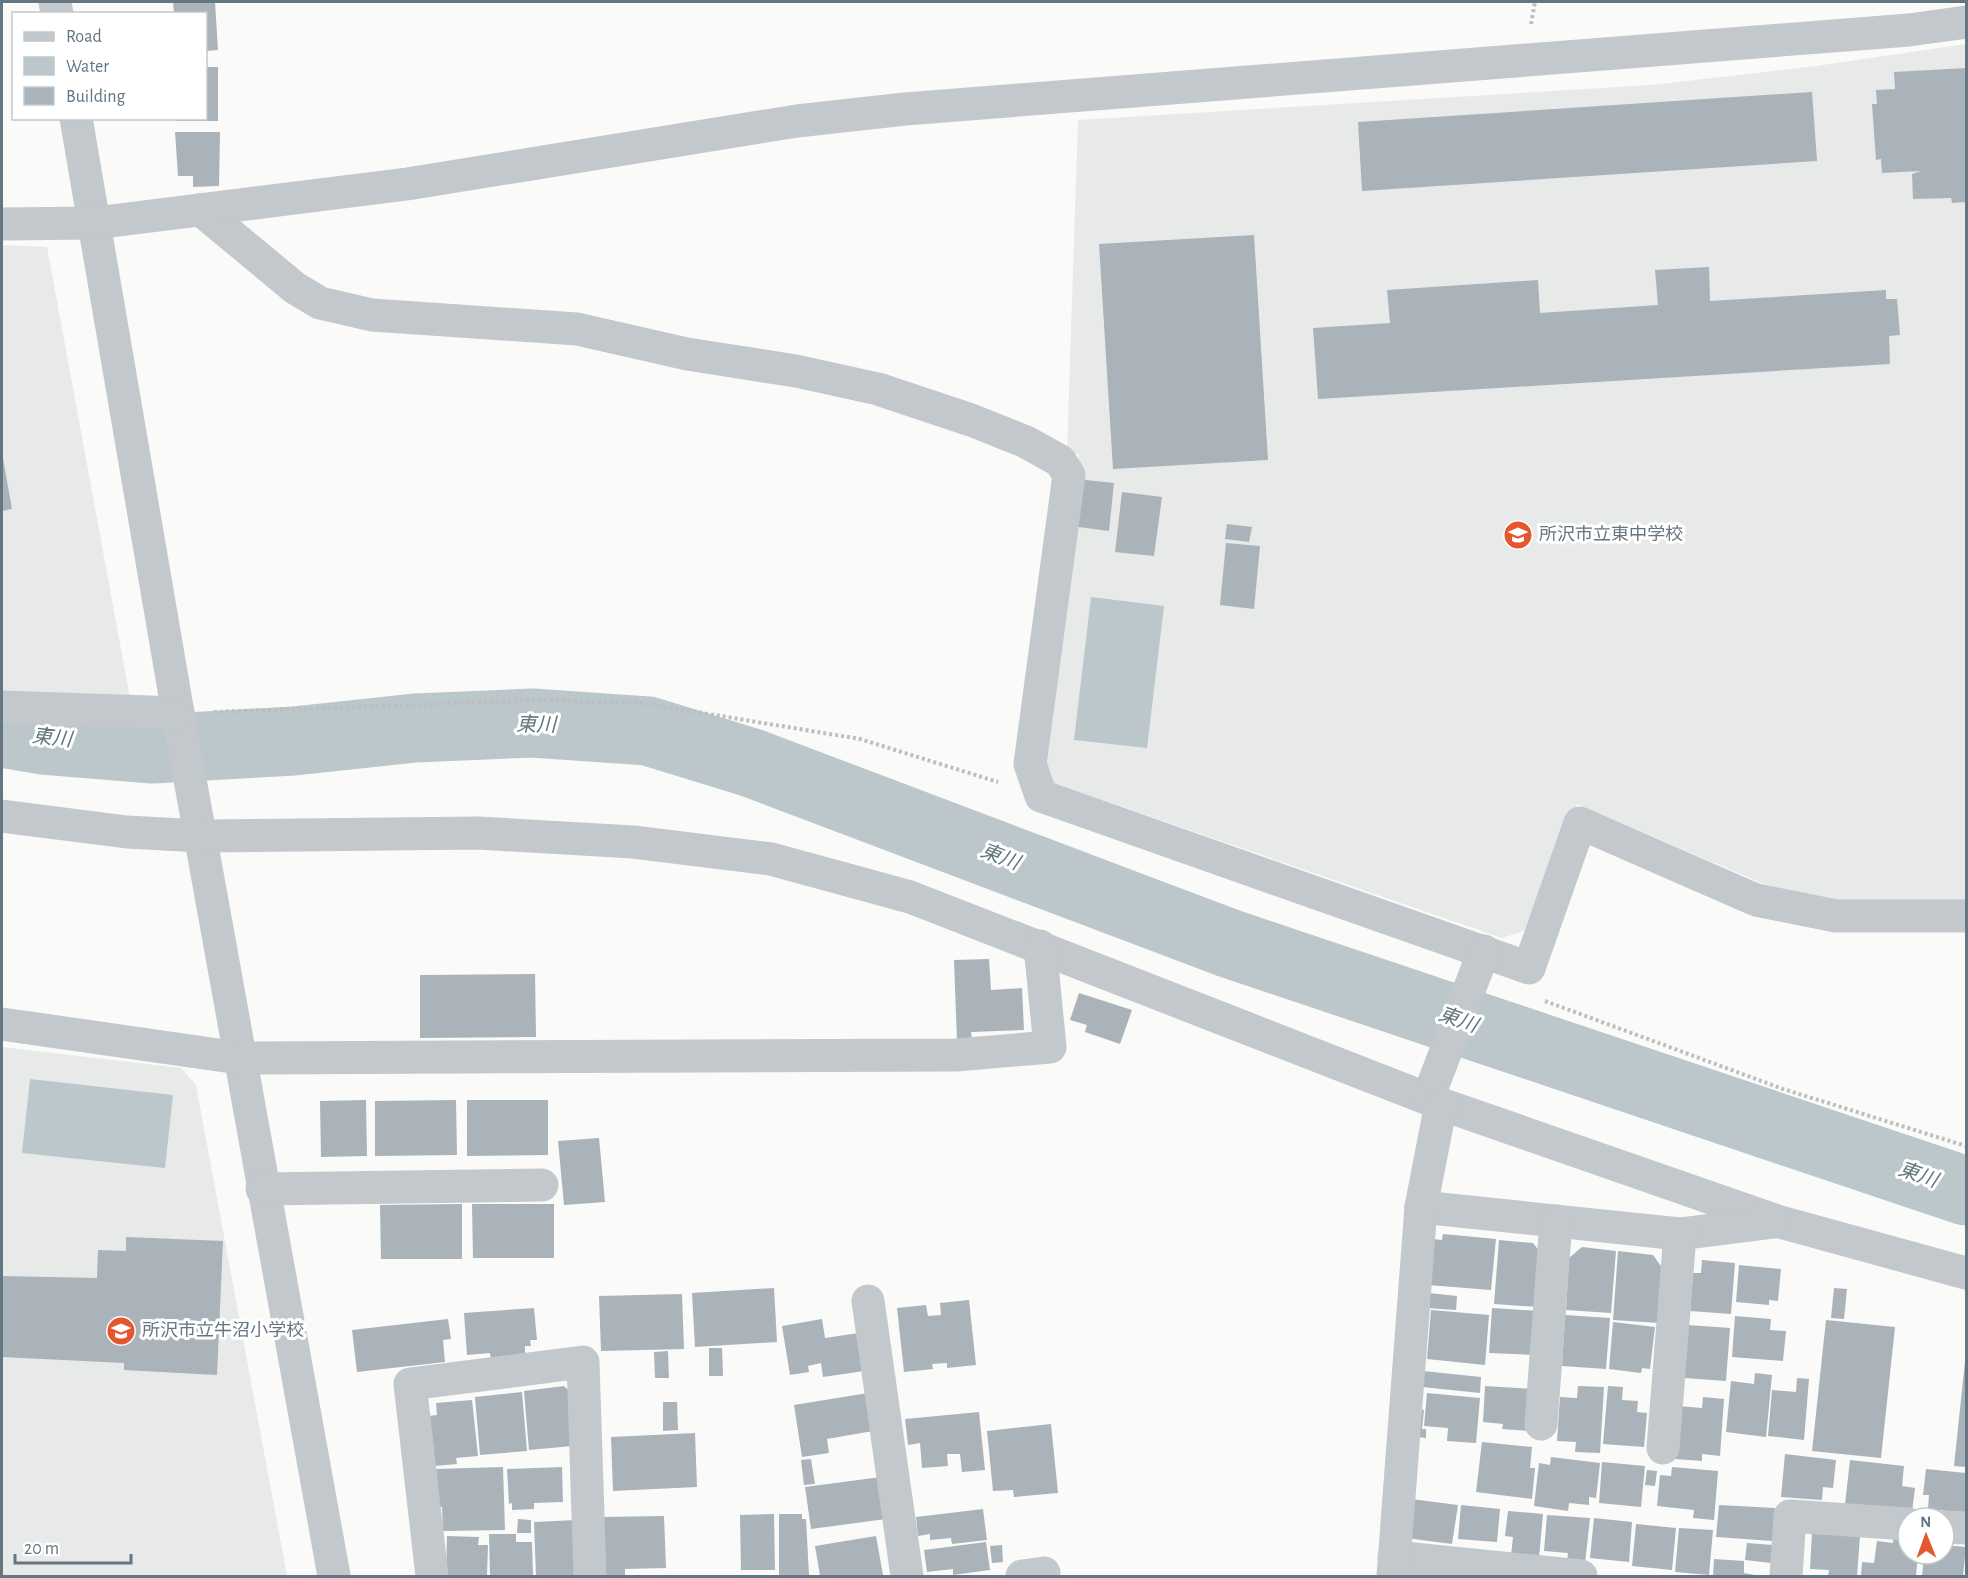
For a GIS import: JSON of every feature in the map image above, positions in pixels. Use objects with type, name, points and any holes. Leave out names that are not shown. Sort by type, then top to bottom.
[{"type":"street","points":[[2,224],[95,223],[407,184],[797,121],[905,109],[1524,62],[1909,30],[1966,22]]},
{"type":"street","points":[[76,120],[179,720],[262,1189],[334,1576]]},
{"type":"street","points":[[201,210],[295,288],[320,303],[372,315],[576,329],[687,354],[796,371],[878,389],[971,420],[1026,442],[1060,461],[1069,475],[1030,764],[1041,796],[1480,961],[1529,968],[1580,823],[1756,900],[1836,916],[1966,915]]},
{"type":"street","points":[[2,707],[179,720]]},
{"type":"street","points":[[2,816],[127,832],[199,824],[478,833],[633,842],[760,857],[910,897],[1434,1095],[1780,1222],[1966,1274]]},
{"type":"street","points":[[2,1024],[239,1058],[956,1055],[1050,1047],[1040,946]]},
{"type":"street","points":[[1480,961],[1434,1095],[1421,1207],[1394,1567],[1581,1576]]},
{"type":"street","points":[[262,1189],[542,1185]]},
{"type":"street","points":[[1421,1207],[1680,1234],[1780,1222]]},
{"type":"street","points":[[1541,1424],[1556,1221]]},
{"type":"street","points":[[1663,1448],[1680,1234]]},
{"type":"street","points":[[868,1301],[907,1576]]},
{"type":"street","points":[[432,1576],[410,1384],[583,1362],[590,1576]]},
{"type":"street","points":[[1786,1576],[1790,1516],[1896,1523]]},
{"type":"path","points":[[179,720],[543,700],[642,703],[860,739],[1041,796]]},
{"type":"path","points":[[1535,997],[1623,1032],[1783,1089],[1966,1146]]},
{"type":"shaded area","name":"所沢市立東中学校","points":[[1966,44],[1966,900],[1839,902],[1771,887],[1577,804],[1524,931],[1502,938],[1050,782],[1040,764],[1079,454],[1067,453],[1078,120],[1652,85],[1816,66]]},
{"type":"shaded area","points":[[2,245],[47,247],[130,698],[2,700]]},
{"type":"shaded area","name":"所沢市立牛沼小学校","points":[[2,1047],[181,1068],[196,1085],[287,1576],[2,1576]]},
{"type":"water","points":[[1091,597],[1164,606],[1147,748],[1074,740]]},
{"type":"water","points":[[30,1079],[173,1095],[165,1168],[22,1153]]},
{"type":"building","points":[[173,2],[215,2],[218,50],[207,51],[207,12],[174,12]]},
{"type":"building","points":[[207,67],[218,67],[218,121],[176,121],[207,120]]},
{"type":"building","points":[[1966,68],[1966,202],[1952,203],[1951,198],[1913,199],[1912,174],[1921,171],[1882,173],[1881,159],[1876,160],[1872,104],[1877,104],[1876,90],[1895,89],[1894,72]]},
{"type":"building","points":[[1812,92],[1817,161],[1362,191],[1358,122]]},
{"type":"building","points":[[175,132],[220,132],[219,186],[193,187],[193,176],[178,176]]},
{"type":"building","points":[[1254,235],[1268,460],[1113,469],[1099,244]]},
{"type":"building","points":[[1709,267],[1710,301],[1886,290],[1886,299],[1897,299],[1900,335],[1889,336],[1890,364],[1318,399],[1313,328],[1390,323],[1387,290],[1538,280],[1540,313],[1658,305],[1655,270]]},
{"type":"building","points":[[2,453],[12,509],[2,511]]},
{"type":"building","points":[[1076,479],[1114,483],[1109,531],[1071,526]]},
{"type":"building","points":[[1122,492],[1162,497],[1154,556],[1115,552]]},
{"type":"building","points":[[1227,524],[1252,527],[1249,542],[1225,539]]},
{"type":"building","points":[[1226,543],[1260,546],[1254,609],[1220,605]]},
{"type":"building","points":[[989,959],[991,990],[1022,988],[1024,1030],[971,1032],[972,1040],[957,1041],[954,960]]},
{"type":"building","points":[[535,974],[536,1037],[420,1038],[420,975]]},
{"type":"building","points":[[1079,993],[1132,1010],[1120,1044],[1085,1032],[1087,1025],[1070,1020]]},
{"type":"building","points":[[366,1100],[367,1156],[321,1157],[320,1101]]},
{"type":"building","points":[[456,1100],[457,1155],[375,1156],[375,1101]]},
{"type":"building","points":[[467,1100],[548,1100],[548,1155],[467,1156]]},
{"type":"building","points":[[599,1138],[605,1202],[564,1205],[558,1141]]},
{"type":"building","points":[[462,1204],[462,1259],[381,1259],[380,1205]]},
{"type":"building","points":[[472,1204],[554,1204],[554,1258],[473,1258]]},
{"type":"building","points":[[1443,1234],[1496,1239],[1491,1290],[1428,1285],[1432,1239],[1442,1240]]},
{"type":"building","points":[[126,1237],[223,1241],[217,1375],[124,1370],[124,1363],[2,1357],[2,1276],[97,1278],[98,1250],[126,1251]]},
{"type":"building","points":[[1499,1240],[1533,1243],[1543,1256],[1539,1307],[1494,1304]]},
{"type":"building","points":[[1582,1247],[1616,1251],[1611,1313],[1566,1310],[1569,1258]]},
{"type":"building","points":[[1618,1251],[1653,1255],[1663,1269],[1660,1323],[1613,1320]]},
{"type":"building","points":[[1702,1260],[1735,1263],[1731,1314],[1690,1311],[1693,1273],[1701,1273]]},
{"type":"building","points":[[1739,1265],[1781,1269],[1778,1301],[1769,1300],[1769,1305],[1736,1302]]},
{"type":"building","points":[[774,1288],[777,1342],[695,1347],[692,1293]]},
{"type":"building","points":[[1834,1288],[1847,1289],[1844,1319],[1831,1318]]},
{"type":"building","points":[[1429,1293],[1457,1296],[1456,1310],[1427,1308]]},
{"type":"building","points":[[682,1294],[684,1349],[601,1351],[599,1296]]},
{"type":"building","points":[[969,1300],[976,1365],[947,1368],[947,1363],[932,1364],[933,1369],[904,1372],[897,1308],[926,1305],[928,1316],[941,1315],[940,1303]]},
{"type":"building","points":[[534,1308],[537,1340],[530,1340],[531,1346],[525,1346],[525,1357],[491,1360],[490,1353],[467,1355],[464,1313]]},
{"type":"building","points":[[1492,1308],[1539,1311],[1537,1355],[1489,1353]]},
{"type":"building","points":[[1431,1310],[1489,1315],[1485,1365],[1427,1359]]},
{"type":"building","points":[[1565,1315],[1610,1318],[1606,1369],[1562,1366]]},
{"type":"building","points":[[1735,1316],[1771,1319],[1770,1330],[1786,1331],[1783,1361],[1732,1357]]},
{"type":"building","points":[[448,1319],[451,1339],[443,1340],[445,1362],[357,1372],[352,1330]]},
{"type":"building","points":[[822,1319],[825,1338],[865,1332],[871,1370],[823,1377],[821,1363],[808,1366],[809,1372],[790,1375],[782,1326]]},
{"type":"building","points":[[1826,1320],[1895,1327],[1881,1458],[1812,1451]]},
{"type":"building","points":[[1613,1322],[1655,1327],[1650,1369],[1642,1368],[1641,1373],[1609,1369]]},
{"type":"building","points":[[1688,1325],[1730,1328],[1726,1381],[1684,1378]]},
{"type":"building","points":[[709,1348],[722,1348],[723,1376],[709,1376]]},
{"type":"building","points":[[668,1351],[669,1378],[655,1378],[654,1352]]},
{"type":"building","points":[[1966,1361],[1966,1467],[1954,1466]]},
{"type":"building","points":[[1423,1371],[1481,1377],[1480,1393],[1422,1387]]},
{"type":"building","points":[[1755,1373],[1772,1375],[1766,1437],[1726,1432],[1731,1381],[1754,1384]]},
{"type":"building","points":[[1797,1378],[1809,1379],[1804,1440],[1768,1436],[1772,1390],[1796,1392]]},
{"type":"building","points":[[564,1386],[569,1391],[572,1446],[529,1450],[524,1391]]},
{"type":"building","points":[[1485,1386],[1533,1389],[1530,1431],[1502,1429],[1503,1424],[1483,1422]]},
{"type":"building","points":[[1578,1386],[1604,1387],[1600,1453],[1575,1452],[1576,1442],[1557,1441],[1560,1397],[1577,1398]]},
{"type":"building","points":[[1608,1386],[1623,1387],[1622,1400],[1638,1401],[1637,1412],[1647,1413],[1644,1447],[1603,1444]]},
{"type":"building","points":[[522,1392],[527,1451],[480,1455],[475,1397]]},
{"type":"building","points":[[868,1393],[873,1431],[827,1439],[829,1453],[802,1457],[794,1405]]},
{"type":"building","points":[[1427,1393],[1480,1398],[1476,1443],[1447,1441],[1448,1428],[1424,1426]]},
{"type":"building","points":[[1703,1397],[1724,1399],[1720,1456],[1702,1454],[1702,1461],[1675,1459],[1678,1406],[1702,1408]]},
{"type":"building","points":[[472,1400],[478,1456],[456,1458],[457,1464],[434,1466],[429,1416],[437,1415],[436,1403]]},
{"type":"building","points":[[663,1402],[677,1402],[678,1430],[663,1431]]},
{"type":"building","points":[[1418,1409],[1424,1410],[1422,1429],[1426,1429],[1426,1438],[1416,1437]]},
{"type":"building","points":[[979,1412],[985,1470],[962,1472],[960,1454],[947,1454],[948,1466],[922,1468],[920,1443],[908,1445],[905,1419]]},
{"type":"building","points":[[1051,1424],[1058,1493],[1014,1497],[1013,1490],[993,1491],[987,1431]]},
{"type":"building","points":[[695,1433],[697,1487],[613,1491],[611,1437]]},
{"type":"building","points":[[1482,1442],[1532,1447],[1530,1468],[1535,1468],[1532,1499],[1476,1492]]},
{"type":"building","points":[[1785,1454],[1836,1460],[1833,1488],[1823,1487],[1822,1500],[1781,1497]]},
{"type":"building","points":[[1551,1457],[1600,1463],[1596,1498],[1589,1497],[1589,1505],[1569,1503],[1568,1511],[1534,1506],[1539,1463],[1550,1465]]},
{"type":"building","points":[[811,1459],[815,1484],[804,1485],[801,1460]]},
{"type":"building","points":[[1850,1460],[1904,1466],[1902,1486],[1915,1488],[1913,1506],[1896,1506],[1896,1510],[1845,1504]]},
{"type":"building","points":[[1602,1462],[1645,1466],[1641,1507],[1599,1503]]},
{"type":"building","points":[[503,1467],[505,1530],[443,1531],[442,1507],[438,1507],[436,1469]]},
{"type":"building","points":[[562,1467],[563,1502],[534,1503],[534,1509],[512,1510],[512,1503],[509,1504],[507,1469]]},
{"type":"building","points":[[1672,1467],[1718,1471],[1714,1520],[1693,1518],[1694,1510],[1657,1506],[1660,1475],[1671,1476]]},
{"type":"building","points":[[1926,1469],[1966,1473],[1966,1513],[1956,1512],[1956,1506],[1928,1506],[1929,1495],[1923,1495]]},
{"type":"building","points":[[1647,1470],[1657,1471],[1655,1486],[1645,1485]]},
{"type":"building","points":[[881,1477],[886,1519],[811,1529],[805,1487]]},
{"type":"building","points":[[1411,1499],[1458,1505],[1452,1544],[1406,1538]]},
{"type":"building","points":[[1461,1505],[1500,1509],[1497,1542],[1458,1539]]},
{"type":"building","points":[[1719,1505],[1775,1508],[1773,1541],[1716,1537]]},
{"type":"building","points":[[983,1509],[987,1540],[952,1544],[951,1538],[930,1540],[930,1534],[918,1536],[916,1517]]},
{"type":"building","points":[[1508,1511],[1543,1514],[1539,1558],[1511,1556],[1513,1537],[1505,1536]]},
{"type":"building","points":[[774,1514],[775,1570],[741,1570],[740,1515]]},
{"type":"building","points":[[779,1514],[802,1514],[802,1519],[806,1519],[809,1575],[779,1575]]},
{"type":"building","points":[[1547,1515],[1590,1518],[1585,1564],[1567,1562],[1568,1553],[1544,1551]]},
{"type":"building","points":[[664,1516],[666,1568],[625,1569],[625,1576],[602,1576],[601,1517]]},
{"type":"building","points":[[1594,1518],[1632,1522],[1629,1562],[1590,1558]]},
{"type":"building","points":[[518,1519],[531,1520],[531,1533],[517,1533]]},
{"type":"building","points":[[576,1520],[578,1575],[536,1576],[534,1522]]},
{"type":"building","points":[[1636,1524],[1676,1528],[1672,1570],[1632,1566]]},
{"type":"building","points":[[1679,1528],[1713,1530],[1709,1575],[1675,1572]]},
{"type":"building","points":[[1812,1532],[1860,1536],[1857,1576],[1828,1576],[1829,1570],[1810,1569]]},
{"type":"building","points":[[489,1534],[516,1534],[516,1542],[532,1542],[533,1576],[490,1576]]},
{"type":"building","points":[[447,1536],[479,1537],[478,1545],[488,1545],[487,1576],[446,1576]]},
{"type":"building","points":[[876,1536],[883,1575],[820,1576],[815,1546]]},
{"type":"building","points":[[1893,1539],[1896,1539],[1896,1566],[1917,1566],[1916,1576],[1861,1576],[1862,1562],[1874,1563],[1877,1541],[1893,1543]]},
{"type":"building","points":[[986,1542],[990,1570],[953,1575],[953,1569],[927,1572],[924,1550]]},
{"type":"building","points":[[1747,1543],[1773,1545],[1771,1563],[1745,1560]]},
{"type":"building","points":[[1002,1545],[1003,1562],[992,1563],[990,1546]]},
{"type":"building","points":[[1956,1546],[1966,1547],[1963,1576],[1922,1576],[1923,1566],[1956,1566]]},
{"type":"building","points":[[1714,1559],[1744,1561],[1744,1573],[1760,1576],[1713,1576]]},
{"type":"waterway","name":"東川","points":[[2,733],[43,740],[153,749],[294,741],[415,728],[532,723],[648,731],[752,763],[1228,943],[1966,1191]]},
{"type":"place","name":"所沢市立東中学校","points":[[1518,535]]},
{"type":"place","name":"所沢市立牛沼小学校","points":[[121,1331]]}]
